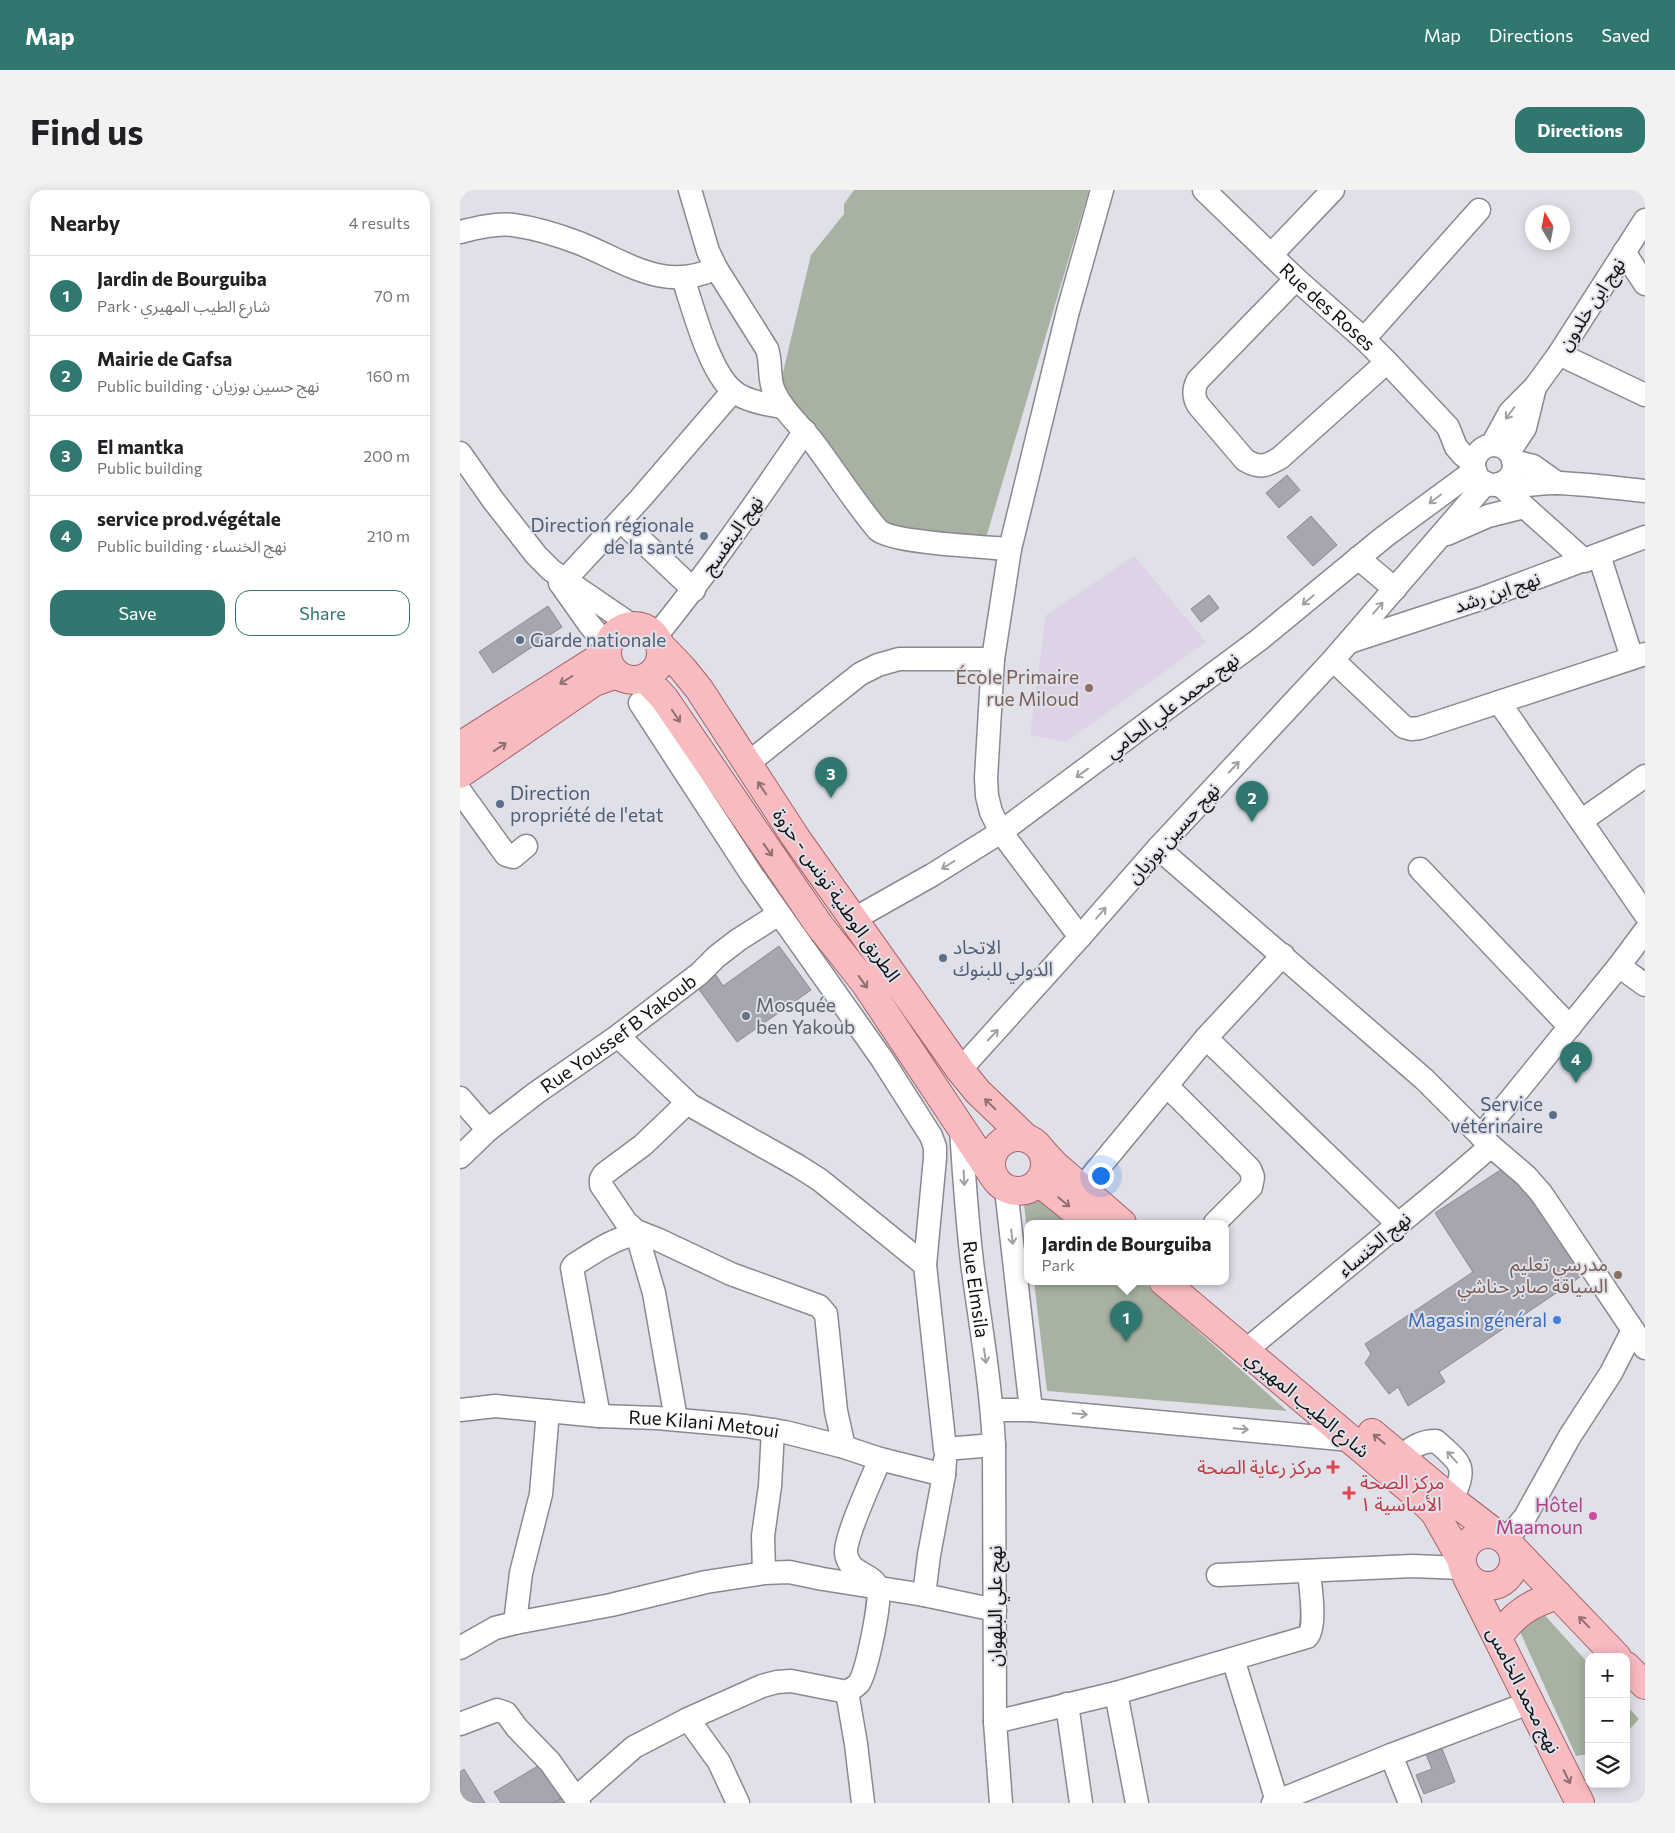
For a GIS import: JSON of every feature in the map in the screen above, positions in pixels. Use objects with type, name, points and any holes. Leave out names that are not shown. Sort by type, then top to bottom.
[{"type":"main road","points":[[460,774],[594,682],[610,658],[614,636],[619,631],[649,636],[661,654],[660,662],[643,691],[627,679],[610,658]]},
{"type":"main road","name":"الطريق الوطنية تونس - حزوة","points":[[649,636],[682,668],[699,689],[796,838],[960,1070],[978,1092],[1033,1144]]},
{"type":"main road","points":[[460,746],[610,658]]},
{"type":"main road","name":"الطريق الوطنية تونس - حزوة","points":[[643,691],[664,698],[819,925],[865,983],[961,1129],[1000,1183]]},
{"type":"main road","points":[[1033,1144],[1044,1156],[1045,1168],[1041,1179],[1026,1190],[1013,1191],[1000,1183],[990,1162],[996,1147],[1009,1138],[1033,1144],[1119,1220]]},
{"type":"main road","points":[[1037,1183],[1049,1190],[1086,1220]]},
{"type":"main road","name":"شارع الطيب المهيري","points":[[1167,1285],[1352,1440],[1435,1513],[1464,1568]]},
{"type":"main road","name":"شارع الطيب المهيري","points":[[1193,1285],[1257,1341],[1452,1500],[1505,1540],[1614,1653]]},
{"type":"main road","points":[[1482,1534],[1505,1540],[1514,1555],[1511,1572],[1506,1579],[1499,1584],[1491,1586],[1482,1586],[1474,1582],[1464,1568],[1463,1551],[1467,1543],[1482,1534]]},
{"type":"main road","name":"نهج محمد الخامس","points":[[1464,1568],[1580,1803]]},
{"type":"main road","points":[[1498,1638],[1507,1624],[1522,1611],[1542,1600],[1558,1595]]},
{"type":"main road","points":[[1630,1670],[1645,1685]]},
{"type":"street","points":[[690,190],[708,250],[716,268],[767,349],[771,359],[772,388],[783,407],[805,432],[872,522],[882,533],[892,536],[930,542],[1010,549]]},
{"type":"street","points":[[1080,937],[1001,832],[991,812],[987,796],[986,778],[993,659],[1010,549],[1068,310],[1102,190]]},
{"type":"street","name":"Rue des Roses","points":[[1204,190],[1296,279],[1364,340],[1448,427],[1471,437],[1524,507],[1592,558]]},
{"type":"street","points":[[1271,255],[1333,190]]},
{"type":"street","points":[[1364,340],[1479,210]]},
{"type":"street","name":"نهج ابن خلدون","points":[[1493,466],[1510,412],[1536,386],[1559,354],[1645,220]]},
{"type":"street","points":[[460,232],[493,225],[520,226],[579,243],[655,275],[668,278],[696,276],[716,268]]},
{"type":"street","points":[[1624,252],[1645,284]]},
{"type":"street","points":[[683,278],[703,340],[720,374],[733,391],[743,397],[764,404],[783,407]]},
{"type":"street","points":[[1296,279],[1198,380],[1194,388],[1194,397],[1198,406],[1245,460],[1255,466],[1268,465],[1280,458],[1386,362]]},
{"type":"street","points":[[1559,354],[1645,395]]},
{"type":"street","points":[[560,578],[621,521],[733,391]]},
{"type":"street","name":"نهج البنفسج","points":[[649,636],[694,590],[805,432]]},
{"type":"street","points":[[460,453],[493,500],[536,555],[560,578],[649,636]]},
{"type":"street","points":[[1493,466],[1524,487],[1557,483],[1645,491]]},
{"type":"street","name":"نهج حسين بوزيان","points":[[960,1070],[1158,848],[1333,660],[1441,536],[1493,466]]},
{"type":"street","name":"نهج محمد علي الحامي","points":[[854,919],[932,875],[1001,832],[1260,640],[1384,537],[1493,466]]},
{"type":"street","points":[[1441,536],[1488,516],[1524,507]]},
{"type":"street","points":[[621,521],[694,590]]},
{"type":"street","name":"نهج ابن رشد","points":[[1348,642],[1483,598],[1645,537]]},
{"type":"street","points":[[1358,558],[1395,589]]},
{"type":"street","points":[[1333,660],[1404,727],[1411,729],[1420,728],[1639,656],[1592,558]]},
{"type":"street","points":[[560,578],[610,658]]},
{"type":"street","points":[[747,764],[860,674],[878,664],[898,659],[993,659]]},
{"type":"street","points":[[643,691],[779,914],[882,1059],[932,1136],[935,1158],[925,1265],[945,1449],[944,1475],[924,1595]]},
{"type":"street","points":[[1500,702],[1645,914]]},
{"type":"street","points":[[1581,821],[1645,776]]},
{"type":"street","points":[[460,791],[506,856],[513,857],[526,846]]},
{"type":"street","points":[[1158,848],[1424,1079],[1486,1141],[1526,1176],[1541,1193],[1642,1344],[1611,1372],[1570,1436],[1525,1517],[1505,1540]]},
{"type":"street","points":[[1420,869],[1570,1027]]},
{"type":"street","name":"Rue Youssef B Yakoub","points":[[460,1157],[488,1130],[536,1093],[618,1036],[699,974],[716,957],[738,940],[779,914]]},
{"type":"street","name":"نهج الخنساء","points":[[1257,1341],[1398,1224],[1486,1141],[1570,1027],[1645,931]]},
{"type":"street","points":[[1082,1188],[1206,1038],[1283,955]]},
{"type":"street","points":[[1619,966],[1645,985]]},
{"type":"street","points":[[618,1036],[687,1103],[820,1180],[925,1265]]},
{"type":"street","points":[[1206,1038],[1398,1224]]},
{"type":"street","points":[[1167,1086],[1250,1169],[1253,1177],[1251,1186],[1217,1220]]},
{"type":"street","points":[[460,1098],[488,1130]]},
{"type":"street","points":[[687,1103],[657,1133],[604,1174],[601,1179],[601,1185],[626,1222],[637,1233],[659,1240],[731,1274],[819,1306],[826,1314],[836,1411],[844,1447]]},
{"type":"street","name":"Rue Elmsila","points":[[961,1129],[965,1193],[973,1267],[992,1410]]},
{"type":"street","points":[[1000,1183],[1031,1410]]},
{"type":"street","points":[[599,1416],[572,1268],[606,1246],[637,1233]]},
{"type":"street","points":[[637,1233],[654,1293],[676,1419]]},
{"type":"street","name":"Rue Kilani Metoui","points":[[460,1410],[495,1406],[599,1416],[676,1419],[773,1430],[844,1447],[880,1460],[944,1475]]},
{"type":"street","points":[[992,1410],[1031,1410],[1352,1440]]},
{"type":"street","name":"نهج علي البلهوان","points":[[992,1410],[996,1610],[995,1722],[1001,1803]]},
{"type":"street","points":[[515,1623],[521,1573],[541,1494],[548,1411]]},
{"type":"street","points":[[764,1573],[763,1536],[770,1486],[773,1430]]},
{"type":"street","points":[[945,1449],[994,1445]]},
{"type":"street","points":[[460,1724],[497,1710],[506,1713],[517,1728],[550,1762],[578,1800],[634,1747],[688,1719],[762,1686],[791,1681],[847,1692],[859,1684],[865,1669],[873,1632],[878,1588],[873,1581],[860,1574],[851,1566],[846,1553],[848,1541],[880,1460]]},
{"type":"street","points":[[1218,1575],[1412,1566],[1464,1568]]},
{"type":"street","points":[[995,1722],[1116,1693],[1297,1640],[1310,1634],[1312,1624],[1310,1571]]},
{"type":"street","points":[[460,1648],[495,1628],[515,1623],[611,1605],[706,1582],[764,1573],[789,1572],[924,1595],[996,1610]]},
{"type":"street","points":[[1233,1659],[1275,1802],[1530,1702]]},
{"type":"street","points":[[847,1692],[863,1803]]},
{"type":"street","points":[[1116,1693],[1137,1803]]},
{"type":"street","points":[[1067,1704],[1081,1803]]},
{"type":"street","points":[[688,1719],[719,1762],[738,1803]]},
{"type":"street","points":[[1391,1755],[1410,1803]]},
{"type":"shaded area","name":"École Primaire rue Miloud","points":[[1134,556],[1206,642],[1066,742],[1030,735],[1046,615]]},
{"type":"green space","points":[[854,190],[1089,190],[985,541],[881,524],[779,389],[811,255],[844,214],[844,204]]},
{"type":"green space","points":[[1048,1197],[1074,1220],[1026,1220],[1024,1204]]},
{"type":"green space","points":[[1034,1285],[1146,1285],[1287,1411],[1047,1391]]},
{"type":"green space","points":[[1530,1599],[1585,1660],[1585,1755],[1576,1756],[1513,1616]]},
{"type":"green space","points":[[1630,1709],[1639,1719],[1630,1729]]},
{"type":"building","points":[[1287,475],[1300,490],[1279,508],[1266,493]]},
{"type":"building","points":[[1311,516],[1337,545],[1313,566],[1287,537]]},
{"type":"building","points":[[1209,595],[1219,608],[1201,622],[1191,609]]},
{"type":"building","name":"Garde nationale","points":[[548,606],[562,627],[493,673],[479,652]]},
{"type":"building","name":"Mosquée ben Yakoub","points":[[779,946],[811,990],[737,1042],[698,988],[716,975],[723,986]]},
{"type":"building","points":[[1508,1165],[1583,1275],[1439,1372],[1445,1382],[1408,1406],[1398,1387],[1389,1394],[1365,1363],[1371,1354],[1365,1344],[1473,1272],[1435,1213]]},
{"type":"building","points":[[1441,1746],[1455,1782],[1424,1794],[1416,1775],[1432,1769],[1425,1752]]},
{"type":"building","points":[[543,1763],[565,1796],[553,1803],[501,1803],[494,1792]]},
{"type":"building","points":[[464,1769],[485,1803],[461,1803],[460,1772]]},
{"type":"building","points":[[565,1796],[569,1803],[553,1803]]},
{"type":"place","name":"Direction régionale de la santé","points":[[704,536]]},
{"type":"place","name":"Garde nationale","points":[[520,640]]},
{"type":"place","name":"École Primaire rue Miloud","points":[[1089,688]]},
{"type":"place","name":"El mantka","points":[[831,798]]},
{"type":"place","name":"Direction propriété de l'etat","points":[[500,804]]},
{"type":"place","name":"Mairie de Gafsa","points":[[1252,822]]},
{"type":"place","name":"الاتحاد الدولي للبنوك","points":[[943,958]]},
{"type":"place","name":"Mosquée ben Yakoub","points":[[746,1016]]},
{"type":"place","name":"service prod.végétale","points":[[1576,1083]]},
{"type":"place","name":"Service vétérinaire","points":[[1553,1115]]},
{"type":"place","name":"مدرسى تعليم السياقة صابر حناشي","points":[[1618,1275]]},
{"type":"place","name":"Magasin général","points":[[1557,1320]]},
{"type":"place","name":"Jardin de Bourguiba","points":[[1126,1342]]},
{"type":"place","name":"مركز رعاية الصحة","points":[[1333,1467]]},
{"type":"place","name":"مركز الصحة الأساسية ١","points":[[1349,1493]]},
{"type":"place","name":"Hôtel Maamoun","points":[[1593,1516]]}]
